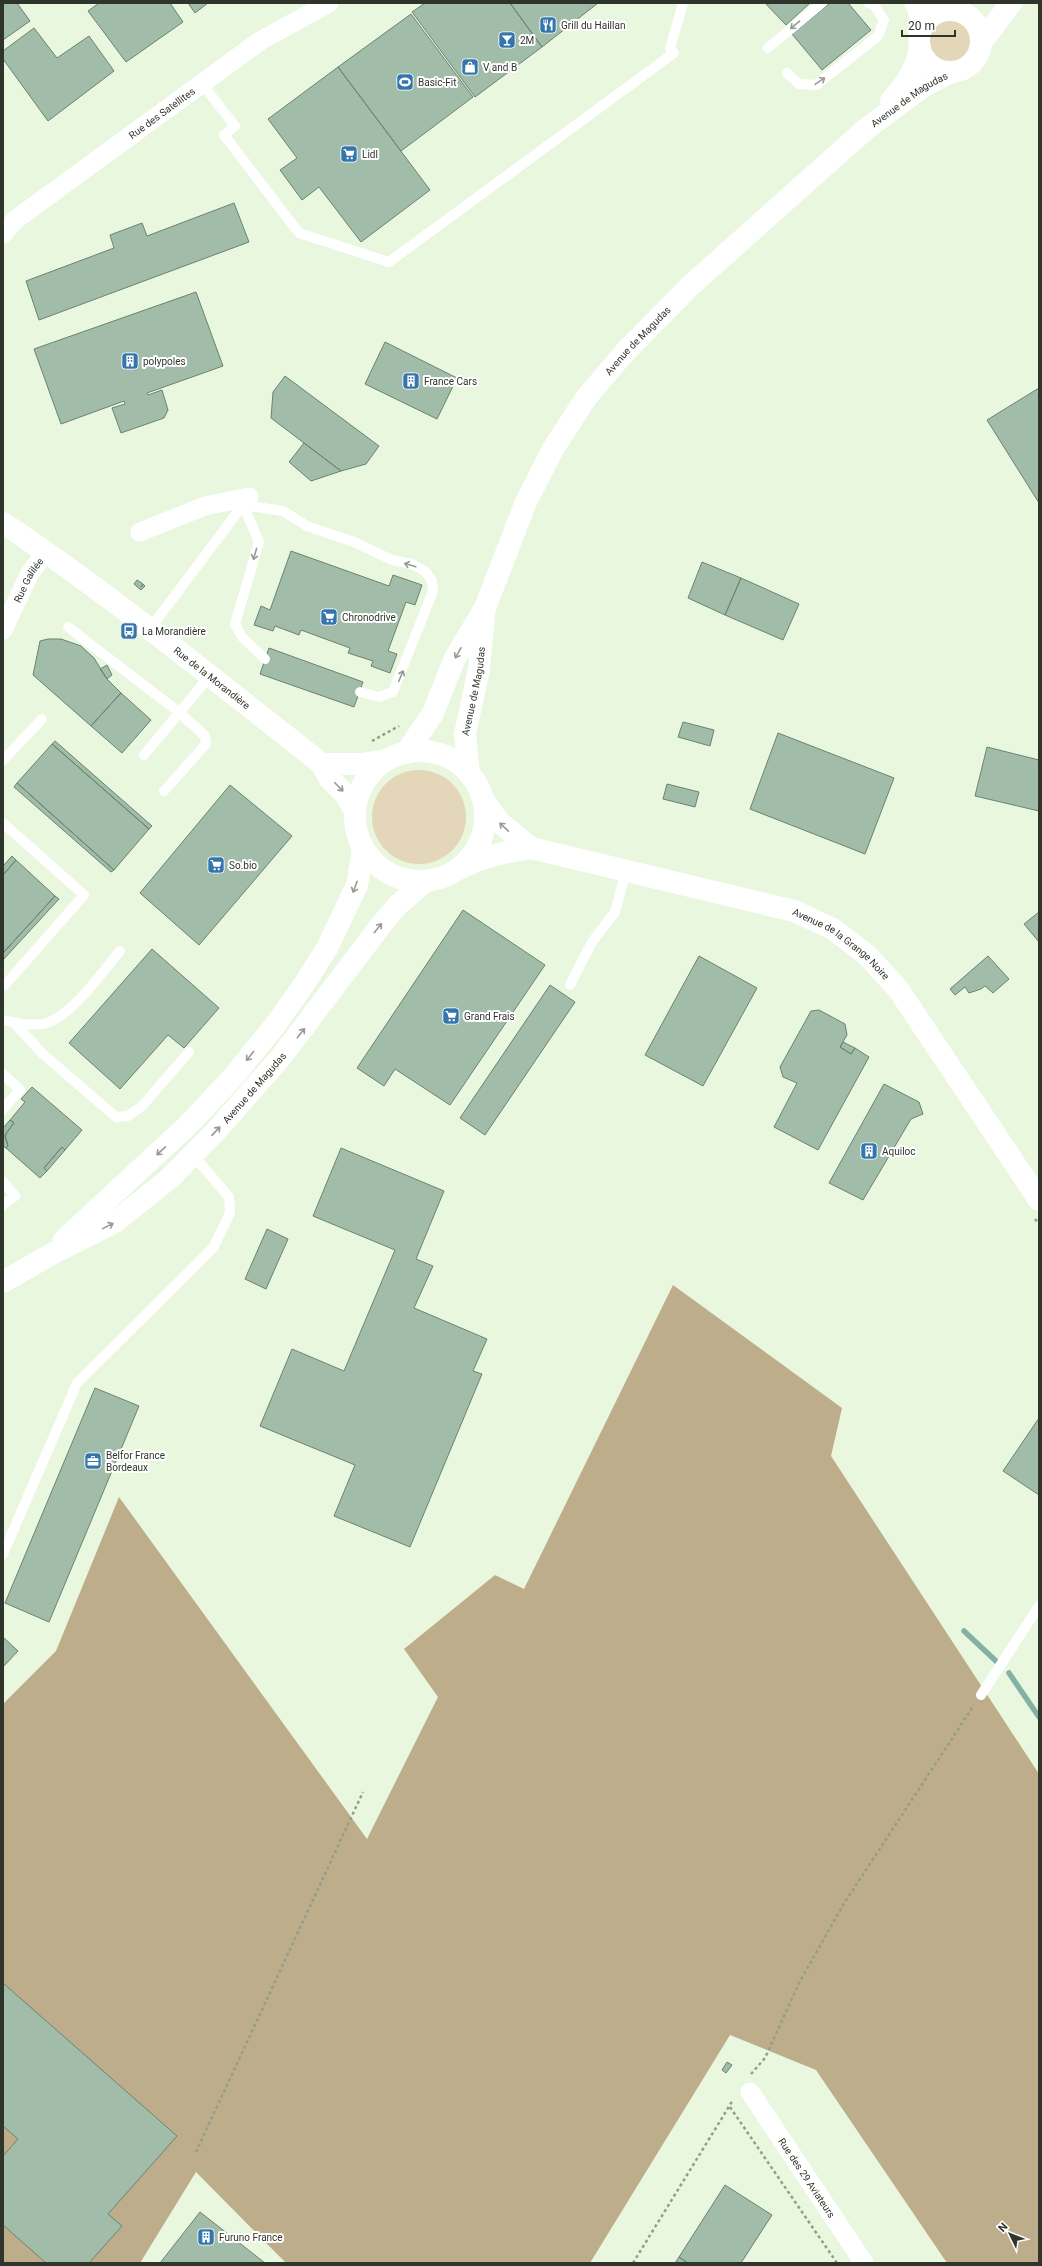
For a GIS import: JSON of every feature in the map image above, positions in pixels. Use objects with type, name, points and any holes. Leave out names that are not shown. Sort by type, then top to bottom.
[{"type":"main road","points":[[954,11],[972,18],[978,26],[981,43],[979,52],[968,66],[952,72],[936,68],[928,63],[920,41],[928,19],[936,13],[954,11],[980,12],[1006,3]]},
{"type":"main road","points":[[981,43],[1011,3]]},
{"type":"main road","name":"Avenue de Magudas","points":[[866,130],[906,84],[917,64],[920,41]]},
{"type":"main road","name":"Avenue de Magudas","points":[[396,756],[433,713],[455,658],[485,608],[526,502],[553,449],[586,398],[625,352],[690,286],[866,130],[924,86],[952,72]]},
{"type":"main road","name":"Rue de la Morandière","points":[[3,523],[45,552],[149,630],[322,764],[329,778],[345,794],[355,811]]},
{"type":"main road","name":"Avenue de Magudas","points":[[469,773],[465,734],[479,669],[485,608]]},
{"type":"main road","points":[[322,764],[362,764],[396,756],[423,751],[440,754],[456,762],[469,773],[483,799],[485,819],[480,839],[471,856],[456,870],[441,878],[426,881],[407,880],[390,874],[375,864],[364,849],[356,831],[355,811],[360,791],[370,774],[396,756]]},
{"type":"main road","name":"Avenue de la Grange Noire","points":[[483,799],[499,822],[531,848]]},
{"type":"main road","name":"Avenue de la Grange Noire","points":[[456,870],[482,857],[531,848],[794,912],[833,929],[867,955],[898,989],[1037,1209]]},
{"type":"main road","name":"Avenue de Magudas","points":[[48,1256],[188,1125],[234,1076],[276,1024],[327,948],[357,885],[364,849]]},
{"type":"main road","name":"Avenue de Magudas","points":[[3,1282],[48,1256],[115,1222],[170,1178],[260,1082],[303,1030],[340,977],[381,925],[401,902],[426,881]]},
{"type":"street","name":"Rue des Satellites","points":[[3,234],[15,220],[260,42],[329,3]]},
{"type":"street","points":[[914,3],[919,16],[920,41]]},
{"type":"street","points":[[924,3],[954,11]]},
{"type":"street","points":[[140,532],[205,506],[246,501]]},
{"type":"street","name":"Rue Galilée","points":[[3,630],[30,573],[45,552]]},
{"type":"street","name":"Rue des 29 Aviateurs","points":[[744,2088],[864,2263]]},
{"type":"lane","points":[[202,84],[235,126],[224,135],[299,234],[388,262],[674,53],[670,49],[683,3]]},
{"type":"lane","points":[[768,48],[822,3]]},
{"type":"lane","points":[[787,73],[799,84],[816,85],[878,36],[884,20],[874,6],[868,3]]},
{"type":"lane","points":[[246,501],[283,511],[307,526],[354,542],[392,560],[412,564],[426,572],[432,581],[433,591],[393,692],[379,697],[360,692]]},
{"type":"lane","points":[[149,630],[246,501]]},
{"type":"lane","points":[[246,501],[259,542],[235,624],[242,636],[265,659]]},
{"type":"lane","points":[[68,627],[180,713],[205,736],[206,744],[164,791]]},
{"type":"lane","points":[[144,755],[209,676]]},
{"type":"lane","points":[[3,760],[42,719]]},
{"type":"lane","points":[[3,823],[84,895],[4,985]]},
{"type":"lane","points":[[570,985],[592,942],[615,912],[626,871]]},
{"type":"lane","points":[[3,1020],[14,1023],[44,1024],[56,1018],[69,1009],[120,951]]},
{"type":"lane","points":[[14,1023],[44,1055],[116,1117],[128,1116],[142,1106],[190,1052]]},
{"type":"lane","points":[[3,1074],[20,1090],[3,1109]]},
{"type":"lane","points":[[3,1554],[77,1382],[213,1248],[230,1213],[229,1197],[193,1155]]},
{"type":"lane","points":[[3,1182],[15,1196],[3,1205]]},
{"type":"lane","points":[[981,1695],[1039,1606]]},
{"type":"path","points":[[371,742],[404,723]]},
{"type":"path","points":[[1037,1209],[1039,1224]]},
{"type":"path","points":[[633,2263],[730,2106],[765,2058],[799,1983],[843,1905],[981,1695]]},
{"type":"path","points":[[196,2152],[363,1792]]},
{"type":"path","points":[[730,2106],[837,2263]]},
{"type":"shaded area","points":[[950,18],[963,22],[969,28],[973,41],[969,54],[963,60],[950,64],[937,60],[931,54],[927,41],[931,28],[937,22]]},
{"type":"shaded area","points":[[419,770],[437,773],[452,784],[463,799],[466,817],[463,835],[452,850],[437,861],[419,864],[401,861],[386,850],[375,835],[372,817],[375,799],[386,784],[401,773]]},
{"type":"shaded area","points":[[673,1285],[842,1408],[831,1456],[1039,1774],[1039,2263],[947,2263],[816,2070],[730,2035],[590,2263],[286,2263],[196,2172],[140,2263],[3,2263],[3,1704],[56,1651],[119,1497],[367,1839],[438,1697],[404,1649],[495,1575],[524,1589]]},
{"type":"building","points":[[3,3],[17,3],[30,21],[3,40]]},
{"type":"building","points":[[99,3],[170,3],[183,22],[126,62],[88,11]]},
{"type":"building","points":[[188,3],[208,3],[195,13]]},
{"type":"building","points":[[425,3],[510,3],[542,47],[475,97],[412,12]]},
{"type":"building","name":"Grill du Haillan","points":[[510,3],[598,3],[542,47]]},
{"type":"building","points":[[765,3],[810,3],[786,25]]},
{"type":"building","points":[[830,3],[848,3],[871,30],[822,70],[792,34]]},
{"type":"building","name":"Basic-Fit","points":[[411,14],[473,97],[401,151],[338,67]]},
{"type":"building","points":[[34,28],[57,58],[89,36],[114,71],[48,121],[3,59],[3,51]]},
{"type":"building","name":"Lidl","points":[[338,67],[430,190],[361,242],[319,187],[302,200],[280,170],[297,158],[268,119]]},
{"type":"building","points":[[234,203],[249,242],[39,320],[26,281],[114,248],[110,235],[142,223],[147,236]]},
{"type":"building","name":"polypoles","points":[[196,292],[223,366],[147,393],[148,395],[162,390],[168,410],[164,418],[121,433],[112,408],[125,404],[124,401],[61,424],[34,349]]},
{"type":"building","name":"France Cars","points":[[385,342],[457,378],[437,419],[365,384]]},
{"type":"building","points":[[285,376],[379,446],[366,464],[341,471],[271,418],[273,392]]},
{"type":"building","points":[[1039,388],[1039,503],[987,420]]},
{"type":"building","points":[[304,443],[341,471],[311,481],[289,462]]},
{"type":"building","name":"Chronodrive","points":[[291,551],[389,586],[393,575],[422,585],[415,605],[406,602],[388,651],[397,654],[390,673],[371,666],[373,661],[348,653],[350,648],[301,630],[299,635],[275,626],[273,631],[254,625],[261,606],[270,610]]},
{"type":"building","points":[[702,562],[741,578],[725,615],[688,598]]},
{"type":"building","points":[[741,578],[799,604],[783,640],[725,615]]},
{"type":"building","points":[[137,580],[145,586],[141,590],[134,584]]},
{"type":"building","points":[[48,639],[61,639],[81,646],[94,658],[107,679],[121,693],[91,726],[33,675],[40,641]]},
{"type":"building","points":[[269,648],[363,682],[354,707],[260,674]]},
{"type":"building","points":[[107,665],[112,675],[107,679],[100,669]]},
{"type":"building","points":[[121,693],[151,720],[122,753],[91,726]]},
{"type":"building","points":[[683,722],[714,730],[710,746],[678,737]]},
{"type":"building","points":[[778,733],[894,778],[865,854],[750,809]]},
{"type":"building","points":[[55,741],[152,826],[149,829],[52,744]]},
{"type":"building","points":[[52,744],[149,829],[114,870],[17,783]]},
{"type":"building","points":[[987,747],[1039,760],[1039,811],[975,796]]},
{"type":"building","points":[[17,783],[114,870],[111,872],[14,787]]},
{"type":"building","points":[[667,784],[699,792],[695,807],[663,799]]},
{"type":"building","name":"So.bio","points":[[230,785],[292,836],[199,945],[140,893]]},
{"type":"building","points":[[12,856],[16,860],[3,875],[3,866]]},
{"type":"building","points":[[16,860],[55,896],[3,953],[3,875]]},
{"type":"building","points":[[55,896],[59,899],[3,960],[3,953]]},
{"type":"building","name":"Grand Frais","points":[[463,910],[545,965],[450,1105],[395,1069],[384,1086],[357,1068]]},
{"type":"building","points":[[1039,912],[1039,942],[1024,924]]},
{"type":"building","points":[[152,949],[219,1008],[184,1048],[168,1035],[120,1089],[69,1043]]},
{"type":"building","points":[[699,956],[757,988],[703,1086],[645,1055]]},
{"type":"building","points":[[988,956],[1009,979],[993,993],[985,986],[969,993],[965,987],[955,995],[950,989]]},
{"type":"building","points":[[550,985],[575,1002],[485,1135],[460,1118]]},
{"type":"building","points":[[819,1010],[845,1024],[847,1035],[840,1047],[851,1054],[855,1048],[869,1057],[818,1150],[774,1127],[797,1083],[783,1077],[780,1067],[811,1011]]},
{"type":"building","points":[[843,1042],[855,1048],[851,1054],[840,1047]]},
{"type":"building","name":"Aquiloc","points":[[884,1084],[919,1102],[923,1114],[911,1119],[863,1200],[829,1183]]},
{"type":"building","points":[[32,1087],[82,1130],[65,1150],[62,1147],[44,1168],[47,1171],[40,1178],[6,1148],[8,1146],[5,1137],[14,1123],[10,1120],[25,1102],[21,1099]]},
{"type":"building","points":[[10,1120],[14,1123],[5,1135],[8,1146],[6,1148],[3,1146],[3,1128]]},
{"type":"building","points":[[62,1147],[65,1150],[47,1171],[44,1168]]},
{"type":"building","points":[[341,1148],[444,1191],[416,1259],[433,1266],[414,1308],[487,1339],[473,1371],[482,1374],[410,1547],[334,1516],[355,1465],[260,1426],[292,1349],[344,1371],[395,1250],[313,1216]]},
{"type":"building","points":[[267,1229],[288,1239],[266,1289],[245,1279]]},
{"type":"building","points":[[95,1388],[139,1406],[49,1622],[5,1603]]},
{"type":"building","points":[[1039,1418],[1039,1495],[1003,1471]]},
{"type":"building","points":[[3,1637],[18,1651],[3,1667]]},
{"type":"building","points":[[3,1983],[177,2136],[108,2214],[122,2226],[89,2263],[46,2263],[3,2225],[3,2156],[18,2139],[3,2126]]},
{"type":"building","points":[[727,2062],[732,2065],[726,2073],[722,2070]]},
{"type":"building","points":[[725,2185],[772,2215],[741,2263],[688,2263],[679,2257]]},
{"type":"building","name":"Furuno France","points":[[200,2212],[265,2263],[160,2263]]},
{"type":"building","points":[[679,2257],[688,2263],[675,2263]]},
{"type":"waterway","points":[[964,1631],[997,1662]]},
{"type":"waterway","points":[[1009,1673],[1039,1717]]},
{"type":"place","name":"Grill du Haillan","points":[[548,25]]},
{"type":"place","name":"2M","points":[[507,40]]},
{"type":"place","name":"V and B","points":[[470,67]]},
{"type":"place","name":"Basic-Fit","points":[[405,82]]},
{"type":"place","name":"Lidl","points":[[349,154]]},
{"type":"place","name":"polypoles","points":[[130,361]]},
{"type":"place","name":"France Cars","points":[[411,381]]},
{"type":"place","name":"Chronodrive","points":[[329,617]]},
{"type":"place","name":"La Morandière","points":[[129,631]]},
{"type":"place","name":"So.bio","points":[[216,865]]},
{"type":"place","name":"Grand Frais","points":[[451,1016]]},
{"type":"place","name":"Aquiloc","points":[[869,1151]]},
{"type":"place","name":"Belfor France Bordeaux","points":[[93,1461]]},
{"type":"place","name":"Furuno France","points":[[206,2237]]}]
